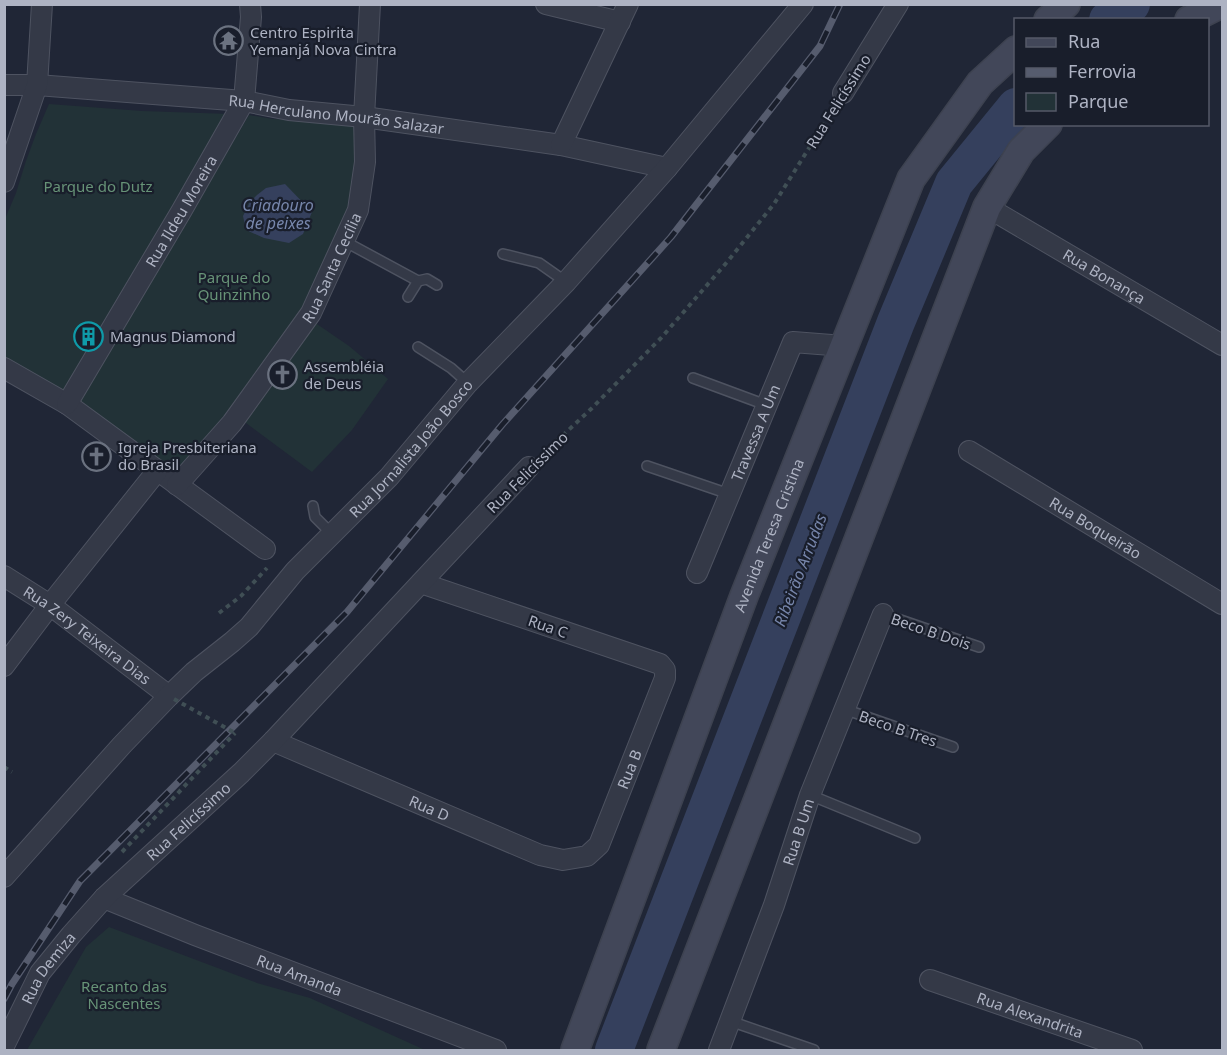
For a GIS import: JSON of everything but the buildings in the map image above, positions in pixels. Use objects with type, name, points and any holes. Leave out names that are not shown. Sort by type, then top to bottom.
[{"type":"main road","points":[[1050,18],[1066,4]]},
{"type":"main road","points":[[1193,18],[1221,4]]},
{"type":"main road","name":"Avenida Teresa Cristina","points":[[575,1050],[744,596],[911,179],[980,83],[1014,52]]},
{"type":"main road","points":[[661,1050],[987,207],[1021,152],[1046,126]]},
{"type":"street","points":[[4,182],[37,85],[42,4]]},
{"type":"street","name":"Rua Ildeu Moreira","points":[[67,405],[244,101],[252,17],[250,4]]},
{"type":"street","name":"Rua Santa Cecília","points":[[177,485],[232,423],[311,313],[358,210],[365,162],[364,117],[370,4]]},
{"type":"street","points":[[546,4],[624,13],[561,145]]},
{"type":"street","name":"Rua Jornalista João Bosco","points":[[4,877],[122,745],[194,672],[249,627],[294,571],[388,477],[468,383],[566,282],[667,168],[803,4]]},
{"type":"street","name":"Rua Felicíssimo","points":[[843,93],[898,4]]},
{"type":"street","name":"Rua Herculano Mourão Salazar","points":[[4,85],[37,85],[244,101],[289,110],[364,117],[561,145],[667,168]]},
{"type":"street","name":"Rua Bonança","points":[[987,207],[1222,345]]},
{"type":"street","name":"Travessa A Um","points":[[697,573],[793,342],[844,346]]},
{"type":"street","points":[[4,368],[67,405],[177,485],[267,557]]},
{"type":"street","name":"Rua Boqueirão","points":[[969,451],[1222,604]]},
{"type":"street","name":"Rua Felicíssimo","points":[[104,898],[273,741],[529,467]]},
{"type":"street","points":[[4,666],[157,471]]},
{"type":"street","name":"Rua Zery Teixeira Dias","points":[[4,576],[50,605],[171,697]]},
{"type":"street","name":"Rua C","points":[[421,583],[660,664],[665,670],[665,678]]},
{"type":"street","name":"Rua B Um","points":[[719,1050],[774,905],[810,795],[883,614]]},
{"type":"street","name":"Rua B","points":[[588,856],[599,845],[665,678]]},
{"type":"street","name":"Rua D","points":[[273,741],[540,855],[563,860],[588,856]]},
{"type":"street","name":"Rua Demiza","points":[[4,1046],[40,973],[104,898]]},
{"type":"street","name":"Rua Amanda","points":[[104,898],[496,1050]]},
{"type":"street","name":"Rua Alexandrita","points":[[930,980],[1132,1050]]},
{"type":"lane","points":[[344,241],[418,281],[427,279],[437,285]]},
{"type":"lane","points":[[503,254],[539,263],[566,282]]},
{"type":"lane","points":[[408,297],[418,281]]},
{"type":"lane","points":[[418,347],[451,368],[468,383]]},
{"type":"lane","points":[[693,378],[766,405]]},
{"type":"lane","points":[[647,466],[729,494]]},
{"type":"lane","points":[[314,506],[315,517],[332,534]]},
{"type":"lane","name":"Beco B Dois","points":[[883,614],[979,647]]},
{"type":"lane","name":"Beco B Tres","points":[[844,709],[953,747]]},
{"type":"lane","points":[[810,795],[915,838]]},
{"type":"lane","points":[[730,1021],[814,1050]]},
{"type":"path","name":"Rua Felicíssimo","points":[[529,467],[591,409],[661,338],[728,261],[774,204],[843,93]]},
{"type":"path","points":[[219,613],[241,596],[267,557]]},
{"type":"path","points":[[171,697],[235,733]]},
{"type":"path","points":[[4,767],[12,772]]},
{"type":"green space","name":"Parque do Dutz","points":[[49,104],[142,111],[230,114],[65,394],[5,357],[5,219]]},
{"type":"green space","name":"Parque do Quinzinho","points":[[249,115],[273,119],[358,122],[354,185],[348,211],[314,292],[257,377],[176,477],[71,401],[161,264]]},
{"type":"green space","points":[[314,322],[349,346],[388,379],[352,430],[312,472],[242,420]]},
{"type":"green space","name":"Recanto das Nascentes","points":[[109,927],[257,983],[310,998],[425,1050],[27,1050],[86,947]]},
{"type":"water","name":"Criadouro de peixes","points":[[285,184],[312,212],[303,234],[289,243],[264,238],[246,230],[243,216],[250,202],[266,188]]},
{"type":"waterway","name":"Ribeirão Arrudas","points":[[1110,18],[1131,4]]},
{"type":"waterway","name":"Ribeirão Arrudas","points":[[614,1050],[896,322],[954,183],[1014,109]]},
{"type":"railway","points":[[4,999],[80,881],[347,612],[502,425],[671,237],[820,46],[840,4]]},
{"type":"place","name":"Centro Espirita Yemanjá Nova Cintra","points":[[229,41]]},
{"type":"place","name":"Magnus Diamond","points":[[89,336]]},
{"type":"place","name":"Assembléia de Deus","points":[[283,375]]},
{"type":"place","name":"Igreja Presbiteriana do Brasil","points":[[97,456]]}]
